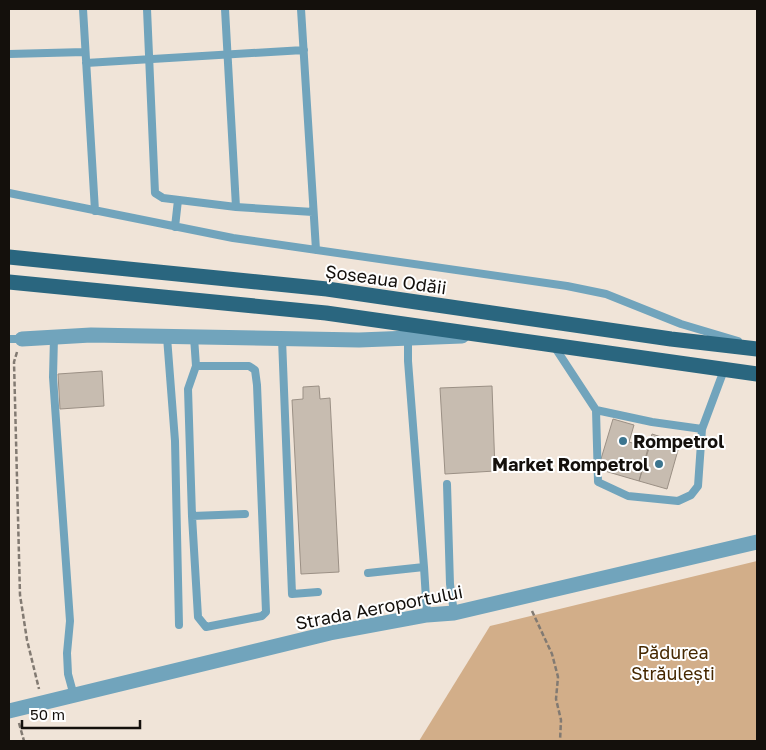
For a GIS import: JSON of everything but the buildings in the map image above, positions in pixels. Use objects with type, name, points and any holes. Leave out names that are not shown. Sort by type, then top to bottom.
[{"type":"main road","name":"Șoseaua Odăii","points":[[9,257],[327,289],[671,339],[757,347]]},
{"type":"main road","points":[[9,282],[326,313],[757,374]]},
{"type":"street","points":[[15,339],[91,335],[359,340],[485,335]]},
{"type":"street","name":"Strada Aeroportului","points":[[9,711],[330,633],[427,615],[454,613],[757,542]]},
{"type":"lane","points":[[83,9],[95,211]]},
{"type":"lane","points":[[147,9],[156,192],[163,198],[178,200],[236,207],[313,212]]},
{"type":"lane","points":[[225,9],[236,207]]},
{"type":"lane","points":[[301,9],[316,250]]},
{"type":"lane","points":[[86,63],[304,50]]},
{"type":"lane","points":[[9,54],[85,52]]},
{"type":"lane","points":[[9,193],[233,238],[567,286],[606,294],[681,324],[757,347]]},
{"type":"lane","points":[[175,227],[178,200]]},
{"type":"lane","points":[[54,337],[53,377],[70,621],[67,653],[68,674],[74,696]]},
{"type":"lane","points":[[167,337],[175,441],[179,625]]},
{"type":"lane","points":[[194,337],[196,366],[188,389],[192,516],[198,617],[206,627],[262,616],[266,612],[255,370],[249,366],[196,366]]},
{"type":"lane","points":[[408,338],[408,361],[427,615]]},
{"type":"lane","points":[[282,339],[292,594],[318,592]]},
{"type":"lane","points":[[554,346],[596,410],[598,482],[628,496],[678,501],[691,495],[698,486],[702,429],[724,370]]},
{"type":"lane","points":[[596,410],[652,422],[702,429]]},
{"type":"lane","points":[[448,484],[450,584],[454,613]]},
{"type":"lane","points":[[192,516],[245,514]]},
{"type":"lane","points":[[368,573],[424,567]]},
{"type":"path","points":[[15,339],[20,595],[27,640],[38,680],[41,703]]},
{"type":"path","points":[[526,596],[552,654],[558,677],[556,699],[561,720],[560,741]]},
{"type":"green space","name":"Pădurea Străulești","points":[[757,561],[757,741],[419,741],[490,626]]},
{"type":"place","name":"Rompetrol","points":[[623,441]]},
{"type":"place","name":"Market Rompetrol","points":[[659,464]]}]
